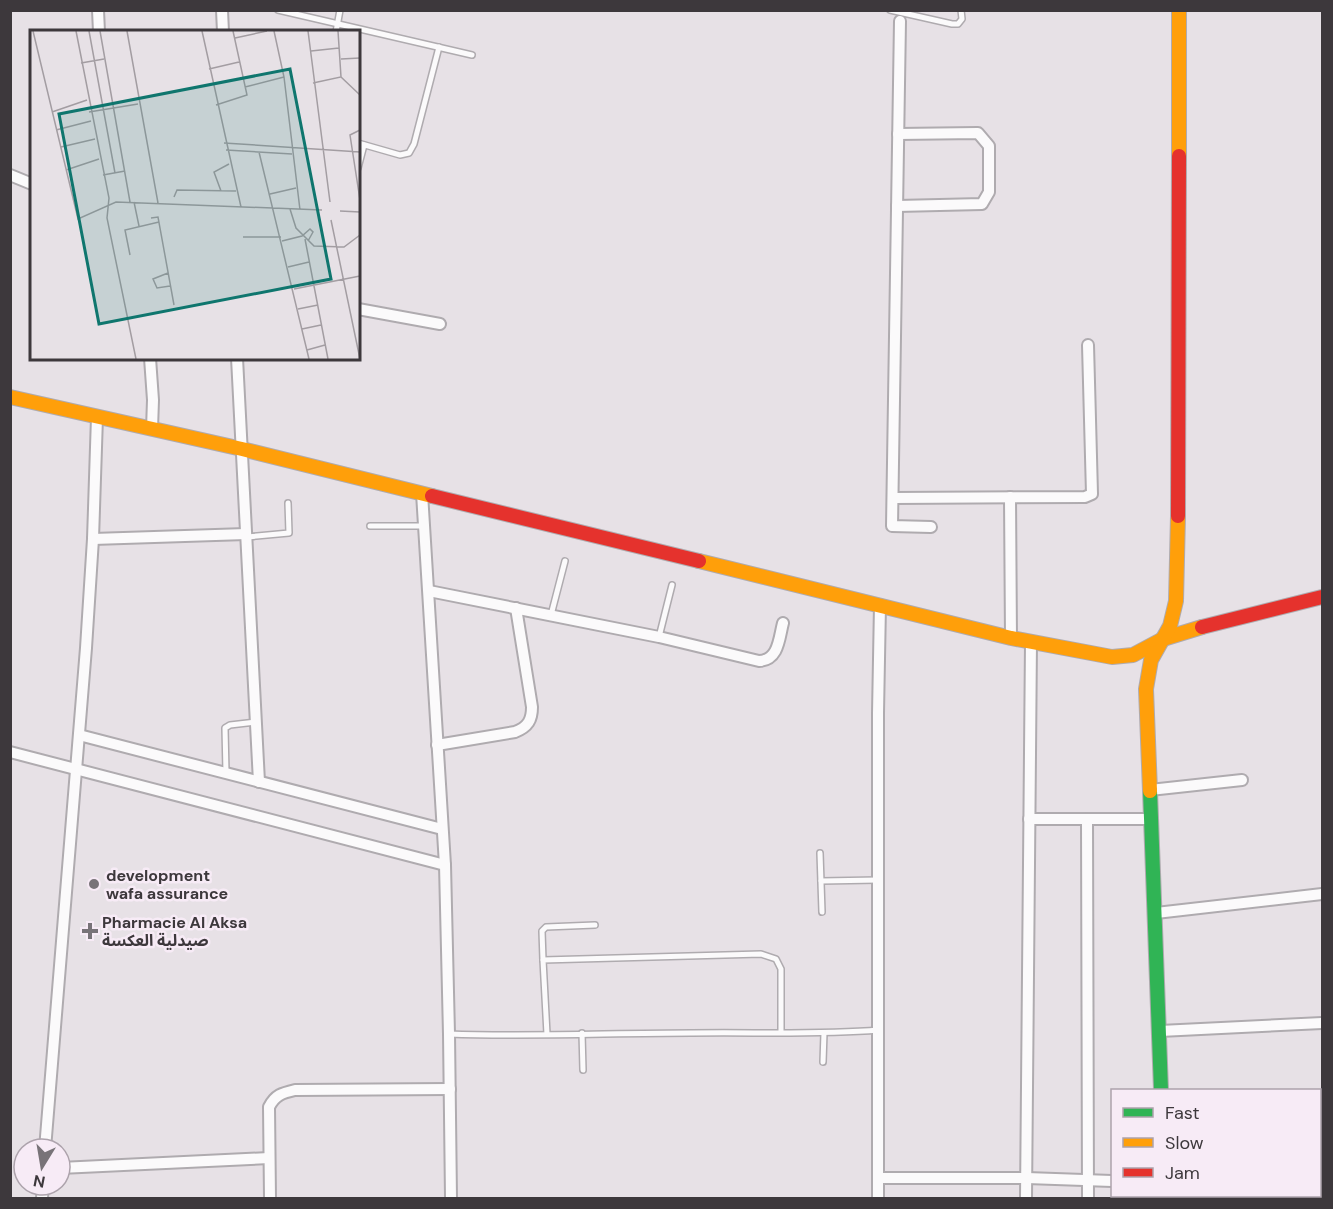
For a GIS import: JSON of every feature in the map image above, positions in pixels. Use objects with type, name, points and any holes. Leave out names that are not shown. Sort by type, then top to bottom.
[{"type":"street","points":[[98,10],[99,30]]},
{"type":"street","points":[[222,10],[223,30]]},
{"type":"street","points":[[1161,1089],[1146,689],[1151,660],[1170,626],[1176,602],[1178,578],[1179,10]]},
{"type":"street","points":[[900,21],[892,526],[931,527]]},
{"type":"street","points":[[897,206],[982,204],[989,192],[988,146],[978,133],[898,134]]},
{"type":"street","points":[[10,175],[30,183]]},
{"type":"street","points":[[360,309],[440,324]]},
{"type":"street","points":[[892,498],[1085,497],[1092,494],[1088,345]]},
{"type":"street","points":[[150,360],[152,429]]},
{"type":"street","points":[[237,360],[259,782]]},
{"type":"street","points":[[10,397],[243,449],[1011,638],[1112,657],[1132,655],[1163,639],[1195,629],[1323,597]]},
{"type":"street","points":[[46,1137],[93,539],[97,417]]},
{"type":"street","points":[[422,493],[445,865],[451,1198]]},
{"type":"street","points":[[1010,497],[1011,638]]},
{"type":"street","points":[[93,539],[246,536]]},
{"type":"street","points":[[429,591],[659,637],[763,661],[774,654],[783,622]]},
{"type":"street","points":[[879,1198],[878,713],[880,605]]},
{"type":"street","points":[[438,746],[515,732],[522,729],[531,719],[532,707],[516,608]]},
{"type":"street","points":[[1026,1198],[1031,642]]},
{"type":"street","points":[[79,735],[442,829]]},
{"type":"street","points":[[10,752],[445,865]]},
{"type":"street","points":[[1150,790],[1242,780]]},
{"type":"street","points":[[1029,819],[1151,819]]},
{"type":"street","points":[[1087,819],[1088,1198]]},
{"type":"street","points":[[1156,913],[1323,894]]},
{"type":"street","points":[[1160,1031],[1323,1023]]},
{"type":"street","points":[[270,1198],[269,1107],[280,1093],[295,1090],[450,1089]]},
{"type":"street","points":[[72,1167],[269,1158]]},
{"type":"street","points":[[879,1178],[1026,1178],[1111,1182]]},
{"type":"lane","points":[[278,10],[472,55]]},
{"type":"lane","points":[[336,30],[340,10]]},
{"type":"lane","points":[[890,10],[952,24],[958,24],[962,19],[961,10]]},
{"type":"lane","points":[[362,144],[400,155],[409,153],[414,144],[439,47]]},
{"type":"lane","points":[[246,536],[289,533],[288,503]]},
{"type":"lane","points":[[370,526],[424,526]]},
{"type":"lane","points":[[551,615],[565,561]]},
{"type":"lane","points":[[659,637],[672,585]]},
{"type":"lane","points":[[226,774],[225,728],[230,725],[256,722]]},
{"type":"lane","points":[[820,853],[822,912]]},
{"type":"lane","points":[[821,881],[879,880]]},
{"type":"lane","points":[[547,1034],[542,931],[546,927],[595,925]]},
{"type":"lane","points":[[543,960],[750,954],[770,956],[779,962],[781,969],[782,1032]]},
{"type":"lane","points":[[449,1034],[497,1036],[824,1033],[879,1030]]},
{"type":"lane","points":[[824,1033],[824,1062]]},
{"type":"lane","points":[[582,1034],[583,1070]]},
{"type":"traffic: fast","points":[[1150,791],[1161,1089]]},
{"type":"traffic: slow","points":[[1179,10],[1179,156]]},
{"type":"traffic: slow","points":[[10,397],[242,449],[432,496]]},
{"type":"traffic: slow","points":[[1150,791],[1146,689],[1151,660],[1170,626],[1176,601],[1178,516]]},
{"type":"traffic: slow","points":[[699,561],[1011,638],[1112,657],[1133,655],[1163,639],[1202,627]]},
{"type":"traffic: jam","points":[[1178,516],[1179,156]]},
{"type":"traffic: jam","points":[[432,496],[699,561]]},
{"type":"traffic: jam","points":[[1202,627],[1322,597]]},
{"type":"place","name":"development wafa assurance","points":[[94,884]]},
{"type":"place","name":"Pharmacie Al Aksa صيدلية العكسة","points":[[90,931]]}]
